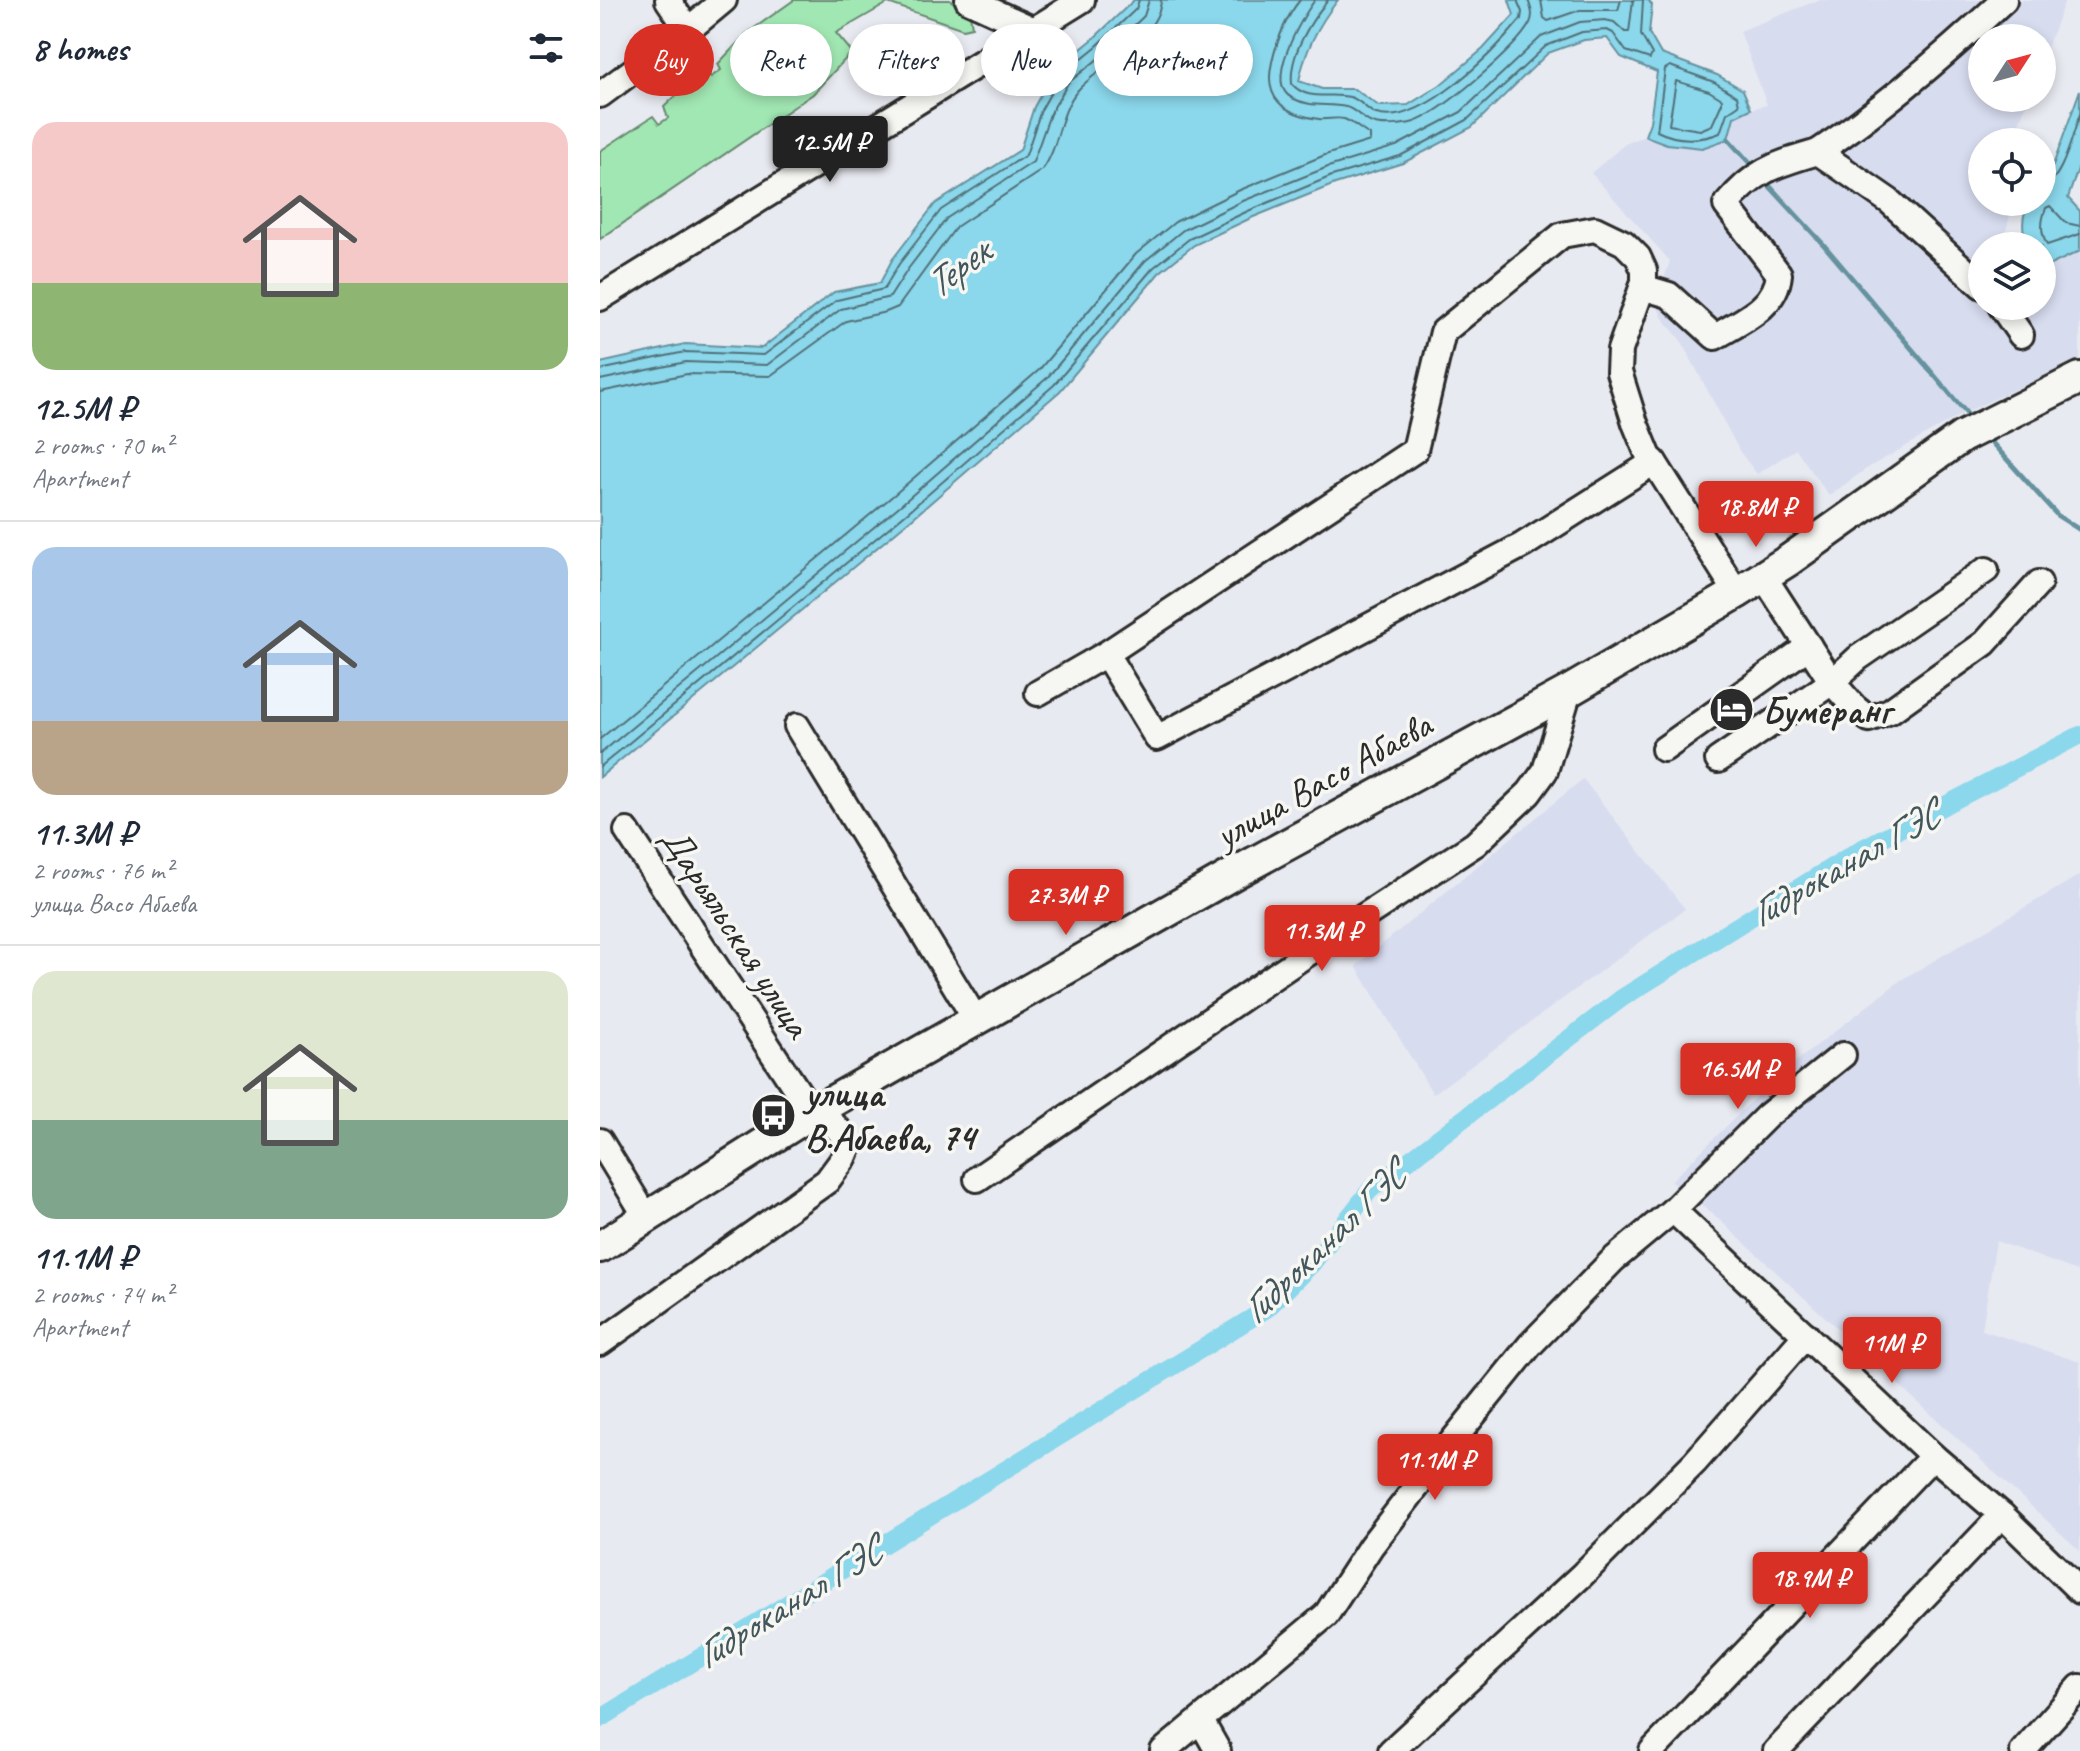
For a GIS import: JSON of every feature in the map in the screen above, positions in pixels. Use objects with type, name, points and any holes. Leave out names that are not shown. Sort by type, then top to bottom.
[{"type":"main road","name":"улица Васо Абаева","points":[[600,1247],[812,1113],[1235,873],[1569,691],[1737,593],[1962,437],[2080,378]]},
{"type":"street","points":[[668,0],[684,24]]},
{"type":"street","points":[[695,24],[724,0]]},
{"type":"street","points":[[968,0],[1021,24]]},
{"type":"street","points":[[1044,24],[1082,0]]},
{"type":"street","points":[[1642,287],[1669,295],[1715,337],[1767,306],[1779,274],[1726,205],[1746,181],[1778,164],[1818,152],[1843,135],[2004,0]]},
{"type":"street","points":[[600,298],[981,63]]},
{"type":"street","points":[[600,95],[624,77]]},
{"type":"street","points":[[1818,152],[1889,201],[1968,273]]},
{"type":"street","points":[[1038,693],[1106,654],[1415,450],[1443,332],[1562,235],[1595,229],[1624,243],[1638,257],[1644,270],[1642,287],[1620,350],[1619,372],[1635,423],[1649,457],[1737,593]]},
{"type":"street","points":[[2011,320],[2021,335]]},
{"type":"street","points":[[1106,654],[1157,738],[1523,545],[1654,462]]},
{"type":"street","points":[[1718,760],[1986,570]]},
{"type":"street","points":[[1764,577],[1832,682],[1869,719],[1890,711],[1985,643],[2039,583]]},
{"type":"street","points":[[1664,749],[1809,646]]},
{"type":"street","points":[[977,1179],[1311,951],[1475,844],[1529,793],[1545,771],[1569,691]]},
{"type":"street","points":[[797,726],[976,1020]]},
{"type":"street","name":"Дарьяльская улица","points":[[627,831],[812,1113]]},
{"type":"street","points":[[1163,1751],[1326,1615],[1371,1546],[1530,1345],[1613,1260],[1673,1210],[1767,1116],[1843,1055]]},
{"type":"street","points":[[600,1343],[827,1181],[849,1146],[830,1120],[812,1113]]},
{"type":"street","points":[[600,1141],[647,1218]]},
{"type":"street","points":[[1673,1210],[2080,1591]]},
{"type":"street","points":[[1391,1751],[1582,1575],[1684,1473],[1806,1335]]},
{"type":"street","points":[[1652,1751],[1933,1456]]},
{"type":"street","points":[[1776,1751],[2002,1515]]},
{"type":"street","points":[[2023,1751],[2080,1687]]},
{"type":"street","points":[[1201,1721],[1218,1751]]},
{"type":"shaded area","points":[[1819,0],[2065,0],[2056,24],[1968,24],[1968,112],[2023,112],[2017,128],[1968,128],[1968,216],[2010,216],[2007,232],[1968,232],[1968,320],[2056,320],[2056,261],[2080,250],[2080,359],[1962,414],[1866,469],[1829,496],[1796,449],[1757,474],[1740,452],[1682,342],[1656,304],[1668,295],[1660,290],[1670,261],[1591,173],[1625,144],[1645,136],[1767,105],[1740,31]]},
{"type":"shaded area","points":[[1583,779],[1685,909],[1433,1094],[1356,966]]},
{"type":"shaded area","points":[[2080,875],[2080,1272],[1996,1241],[1982,1330],[2080,1362],[2080,1551],[1713,1214],[1671,1181],[1775,1078],[1901,980]]},
{"type":"green space","points":[[794,0],[950,0],[970,15],[972,27],[965,29],[965,24],[949,24],[888,3],[836,33],[848,47],[848,56],[832,74],[832,24],[760,24]]},
{"type":"green space","points":[[730,51],[730,96],[810,96],[600,239],[600,151],[653,116],[659,124],[668,118],[664,107],[676,96],[714,96],[714,75],[721,70],[718,64]]},
{"type":"water","name":"Терек","points":[[1134,0],[1338,0],[1313,38],[1299,81],[1322,89],[1354,89],[1379,106],[1408,105],[1440,85],[1483,49],[1514,15],[1509,0],[1648,0],[1652,5],[1649,33],[1661,54],[1717,75],[1743,90],[1751,109],[1734,117],[1728,139],[1702,148],[1667,144],[1645,136],[1657,72],[1621,57],[1607,38],[1584,40],[1548,53],[1472,127],[1403,163],[1335,184],[1194,245],[1159,273],[1060,391],[914,517],[600,777],[600,363],[685,344],[762,348],[834,292],[880,283],[892,260],[935,204],[1020,150],[1040,96],[1078,96],[1078,51],[1094,38],[1094,96],[1253,96],[1253,24],[1109,24]]},
{"type":"water","points":[[2080,90],[2080,163],[2068,198],[2080,211],[2080,251],[2056,262],[2056,232],[2024,232],[2023,229],[2024,216],[2056,216],[2056,157]]},
{"type":"waterway","points":[[1728,139],[1756,170]]},
{"type":"waterway","points":[[1765,181],[1823,244],[1973,421]]},
{"type":"waterway","points":[[1985,435],[2058,516],[2080,530]]},
{"type":"waterway","name":"Гидроканал ГЭС","points":[[600,1719],[1268,1308],[1312,1264],[1370,1190],[1622,998],[1859,850],[2080,735]]},
{"type":"place","name":"Бумеранг","points":[[1731,710]]},
{"type":"place","name":"улица В.Абаева, 74","points":[[774,1115]]}]
